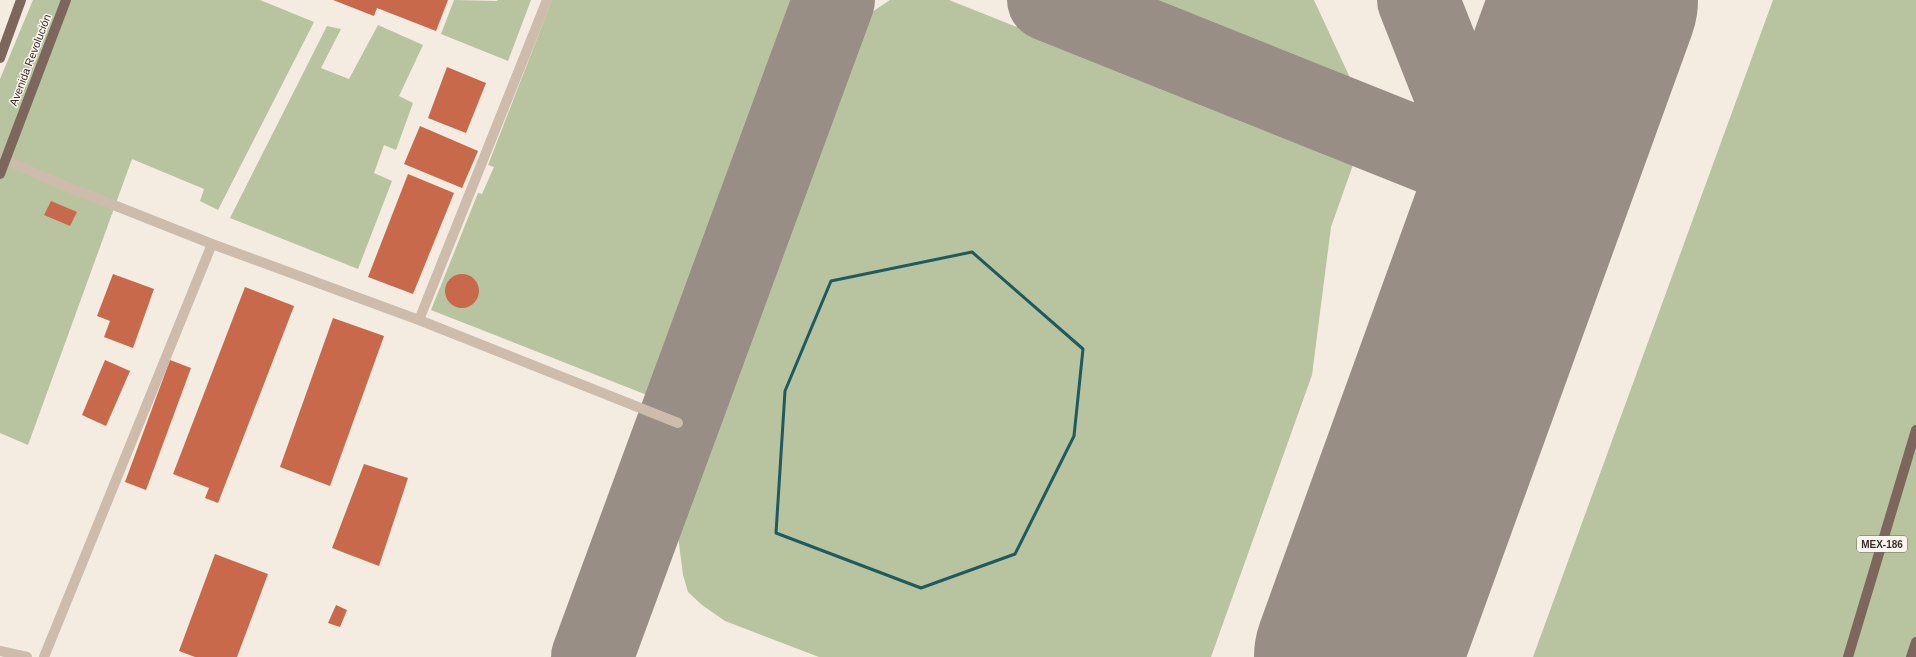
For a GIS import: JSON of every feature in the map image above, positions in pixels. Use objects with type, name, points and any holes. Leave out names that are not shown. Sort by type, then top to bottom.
[{"type":"main road","points":[[0,58],[21,0]]},
{"type":"main road","name":"Avenida Revolución","points":[[0,174],[3,158],[66,0]]},
{"type":"main road","name":"MEX-186","points":[[1848,657],[1916,430]]},
{"type":"main road","points":[[1911,657],[1916,642]]},
{"type":"lane","points":[[419,320],[547,0]]},
{"type":"lane","points":[[3,158],[43,177],[212,244],[419,320],[678,423]]},
{"type":"lane","points":[[44,657],[212,244]]},
{"type":"lane","points":[[0,651],[27,657]]},
{"type":"highlighted area","points":[[972,252],[1083,349],[1074,436],[1015,554],[921,588],[776,533],[785,391],[831,281]]},
{"type":"green space","points":[[33,0],[260,0],[314,22],[218,210],[200,201],[204,189],[132,159],[28,445],[0,433],[0,79]]},
{"type":"green space","points":[[454,0],[531,0],[508,61],[441,34]]},
{"type":"green space","points":[[552,0],[799,0],[652,397],[431,310],[478,193],[482,194],[494,167],[488,165]]},
{"type":"green space","points":[[890,0],[949,0],[1354,162],[1331,227],[1312,375],[1211,657],[819,657],[725,621],[702,605],[688,592],[683,575],[677,528],[853,39],[866,16]]},
{"type":"green space","points":[[1119,0],[1314,0],[1357,93]]},
{"type":"green space","points":[[1773,0],[1916,0],[1916,657],[1533,657]]},
{"type":"green space","points":[[378,25],[423,45],[399,96],[413,103],[396,150],[384,145],[374,173],[392,181],[358,269],[230,218],[327,26],[341,29],[321,68],[349,79]]},
{"type":"building","points":[[333,0],[448,0],[436,31],[377,8],[374,16]]},
{"type":"building","points":[[447,67],[486,83],[466,133],[428,118]]},
{"type":"building","points":[[420,126],[478,151],[462,188],[404,164]]},
{"type":"building","points":[[408,174],[454,193],[413,294],[368,277]]},
{"type":"building","points":[[51,201],[77,212],[70,226],[44,215]]},
{"type":"building","points":[[113,274],[154,289],[133,348],[104,337],[110,321],[97,316]]},
{"type":"building","points":[[465,274],[474,279],[478,284],[478,298],[474,303],[469,307],[459,308],[455,307],[446,298],[445,288],[446,284],[455,275]]},
{"type":"building","points":[[245,287],[294,306],[218,503],[205,498],[209,488],[173,474]]},
{"type":"building","points":[[333,318],[384,336],[330,486],[280,467]]},
{"type":"building","points":[[105,360],[130,371],[106,426],[82,415]]},
{"type":"building","points":[[170,360],[191,368],[146,490],[125,482]]},
{"type":"building","points":[[364,464],[408,478],[379,566],[332,548]]},
{"type":"building","points":[[215,554],[268,574],[237,657],[195,657],[179,651]]},
{"type":"building","points":[[336,605],[347,610],[340,627],[328,623]]},
{"type":"taxiway","points":[[592,657],[834,0]]},
{"type":"taxiway","points":[[1048,0],[1443,158],[1463,173],[1484,202],[1497,251]]},
{"type":"taxiway","points":[[1418,0],[1481,160],[1494,210]]},
{"type":"runway","points":[[1357,657],[1595,0]]}]
